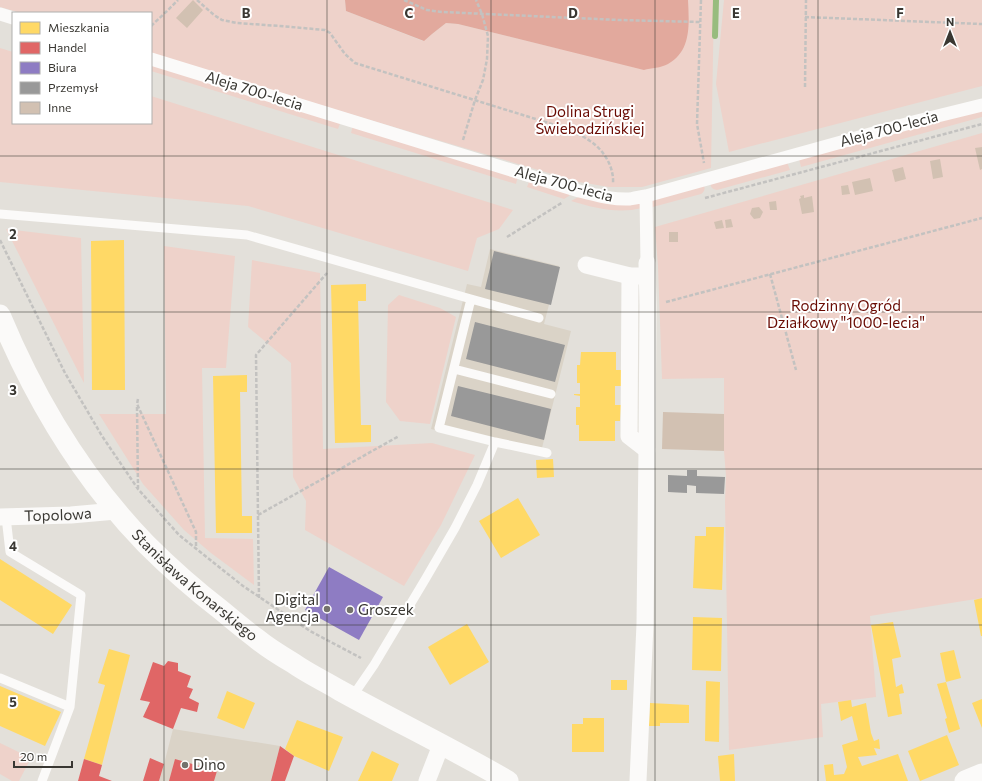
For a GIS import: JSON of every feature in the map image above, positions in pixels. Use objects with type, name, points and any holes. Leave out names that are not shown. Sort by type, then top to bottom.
[{"type":"street","points":[[0,14],[12,18]]},
{"type":"street","name":"Aleja 700-lecia","points":[[152,59],[579,191],[602,197],[629,199],[646,196],[917,121],[982,105]]},
{"type":"street","points":[[638,781],[645,624],[648,305],[646,196]]},
{"type":"street","points":[[586,265],[630,276],[647,269]]},
{"type":"street","points":[[630,276],[629,436],[647,450]]},
{"type":"street","name":"Stanisława Konarskiego","points":[[0,315],[29,379],[50,417],[86,472],[116,510],[146,544],[171,569],[258,641],[294,664],[508,781]]},
{"type":"street","name":"Topolowa","points":[[3,517],[71,515],[116,510]]},
{"type":"street","points":[[427,781],[441,745]]},
{"type":"street","name":"Stanisława Konarskiego","points":[[478,764],[521,781]]},
{"type":"street","points":[[964,781],[982,774]]},
{"type":"lane","points":[[0,214],[247,235],[540,318]]},
{"type":"lane","points":[[471,299],[439,428],[547,453]]},
{"type":"lane","points":[[454,369],[551,394]]},
{"type":"lane","points":[[352,697],[374,665],[455,528],[477,485],[495,442]]},
{"type":"lane","points":[[3,517],[10,552],[81,595],[70,707],[42,781]]},
{"type":"lane","points":[[0,678],[70,707]]},
{"type":"path","points":[[152,25],[178,0]]},
{"type":"path","points":[[197,0],[222,20],[237,23],[325,30],[330,33],[345,54],[355,63],[568,129],[592,142],[605,155],[611,166],[613,178],[612,198]]},
{"type":"path","points":[[404,0],[427,10],[442,12],[700,22]]},
{"type":"path","points":[[458,154],[483,80],[487,60],[488,36],[482,14],[476,0]]},
{"type":"path","points":[[701,0],[697,124],[709,197]]},
{"type":"path","points":[[805,88],[806,0]]},
{"type":"path","points":[[806,17],[982,24]]},
{"type":"path","points":[[702,199],[982,124]]},
{"type":"path","points":[[507,237],[563,203],[579,191]]},
{"type":"path","points":[[555,200],[563,203]]},
{"type":"path","points":[[648,305],[655,305],[982,218]]},
{"type":"path","points":[[0,240],[65,373],[102,436],[138,489],[179,535],[259,598],[310,631],[374,665]]},
{"type":"path","points":[[259,598],[256,355],[338,261]]},
{"type":"path","points":[[770,274],[796,370]]},
{"type":"path","points":[[138,399],[138,489]]},
{"type":"path","points":[[137,404],[196,532],[196,548]]},
{"type":"path","points":[[258,515],[399,436]]},
{"type":"shaded area","points":[[345,0],[688,0],[689,18],[685,44],[676,58],[668,64],[644,70],[458,24],[446,23],[424,41],[346,11]]},
{"type":"shaded area","points":[[490,249],[559,266],[544,324],[571,331],[540,456],[431,429],[467,284],[481,287]]},
{"type":"shaded area","points":[[173,729],[280,746],[271,781],[159,781]]},
{"type":"green space","name":"Dolina Strugi Świebodzińskiej","points":[[0,0],[345,0],[346,11],[423,41],[446,23],[458,24],[560,49],[688,28],[688,0],[714,0],[711,168],[642,187],[609,187],[579,182],[152,53],[152,12],[18,12],[0,7]]},
{"type":"green space","points":[[724,0],[982,0],[982,86],[729,152],[716,84]]},
{"type":"green space","points":[[0,48],[12,52],[12,124],[152,124],[152,96],[513,210],[499,229],[477,238],[468,271],[248,206],[0,182]]},
{"type":"green space","points":[[152,62],[341,121],[338,129],[152,71]]},
{"type":"green space","points":[[982,108],[982,117],[801,167],[799,159]]},
{"type":"green space","points":[[353,125],[518,176],[516,184],[351,133]]},
{"type":"green space","name":"Rodzinny Ogród Działkowy \"1000-lecia\"","points":[[982,133],[982,598],[870,616],[876,697],[821,704],[823,737],[729,750],[724,378],[662,379],[658,266],[655,227]]},
{"type":"green space","points":[[787,162],[790,170],[717,190],[713,189],[711,186],[710,182]]},
{"type":"green space","points":[[530,179],[570,194],[564,199],[527,187]]},
{"type":"green space","points":[[704,185],[705,188],[701,194],[649,208],[650,201]]},
{"type":"green space","points":[[582,195],[639,203],[642,208],[633,210],[615,210],[597,208],[571,201]]},
{"type":"green space","points":[[6,229],[81,238],[84,383]]},
{"type":"green space","points":[[164,246],[235,256],[226,368],[202,368],[205,538],[253,539],[254,585],[211,553],[184,530],[143,484],[99,414],[166,414]]},
{"type":"green space","points":[[252,260],[320,273],[323,449],[432,443],[475,455],[441,525],[404,586],[305,530],[306,501],[293,477],[291,363],[248,327]]},
{"type":"green space","points":[[399,295],[440,308],[456,317],[430,424],[400,421],[386,402],[388,305]]},
{"type":"green space","points":[[0,743],[31,758],[19,781],[12,781],[0,774]]},
{"type":"building: Mieszkania","points":[[124,240],[125,390],[92,390],[91,241]]},
{"type":"building: Mieszkania","points":[[366,284],[366,301],[358,301],[361,425],[371,425],[371,442],[335,443],[331,285]]},
{"type":"building: Mieszkania","points":[[581,352],[616,352],[616,370],[621,370],[621,386],[615,386],[615,405],[621,405],[620,421],[615,421],[615,441],[579,441],[579,425],[576,425],[576,407],[580,407],[580,396],[574,394],[580,394],[580,383],[577,383],[577,365],[580,365]]},
{"type":"building: Mieszkania","points":[[247,375],[247,392],[240,392],[242,516],[252,516],[252,533],[216,533],[213,376]]},
{"type":"building: Mieszkania","points":[[553,459],[554,477],[537,478],[536,460]]},
{"type":"building: Mieszkania","points":[[518,498],[540,535],[501,558],[479,521]]},
{"type":"building: Mieszkania","points":[[706,527],[724,527],[722,590],[693,588],[695,536],[706,536]]},
{"type":"building: Mieszkania","points":[[0,559],[72,605],[53,634],[0,600]]},
{"type":"building: Mieszkania","points":[[982,598],[982,636],[981,636],[974,600]]},
{"type":"building: Mieszkania","points":[[693,617],[722,618],[721,671],[692,670]]},
{"type":"building: Mieszkania","points":[[893,622],[901,657],[892,659],[896,687],[902,684],[904,693],[899,694],[902,714],[888,717],[871,625]]},
{"type":"building: Mieszkania","points":[[467,624],[489,662],[450,685],[428,647]]},
{"type":"building: Mieszkania","points":[[109,649],[130,655],[102,765],[84,759],[105,685],[98,683]]},
{"type":"building: Mieszkania","points":[[954,650],[961,678],[946,682],[940,653]]},
{"type":"building: Mieszkania","points":[[611,680],[627,680],[627,690],[611,690]]},
{"type":"building: Mieszkania","points":[[706,681],[720,682],[719,742],[705,741]]},
{"type":"building: Mieszkania","points":[[946,682],[960,729],[949,733],[945,719],[947,718],[937,684]]},
{"type":"building: Mieszkania","points":[[0,686],[61,712],[45,746],[0,726]]},
{"type":"building: Mieszkania","points":[[227,691],[255,703],[244,729],[217,718]]},
{"type":"building: Mieszkania","points":[[982,699],[982,728],[972,703]]},
{"type":"building: Mieszkania","points":[[851,700],[852,707],[866,703],[871,733],[874,741],[879,739],[880,749],[874,748],[877,755],[858,757],[862,766],[898,754],[908,781],[826,781],[824,765],[833,764],[834,775],[844,774],[847,767],[842,745],[858,740],[852,716],[841,721],[838,702]]},
{"type":"building: Mieszkania","points":[[650,703],[689,705],[689,723],[660,723],[660,726],[649,726]]},
{"type":"building: Mieszkania","points":[[583,718],[604,718],[604,752],[572,752],[572,724],[583,724]]},
{"type":"building: Mieszkania","points":[[297,720],[343,737],[329,771],[294,756],[285,749]]},
{"type":"building: Mieszkania","points":[[947,735],[959,765],[920,781],[908,751]]},
{"type":"building: Mieszkania","points":[[372,751],[399,764],[392,781],[358,781]]},
{"type":"building: Mieszkania","points":[[734,754],[735,781],[720,781],[718,756]]},
{"type":"building: Handel","points":[[168,661],[178,663],[178,671],[191,676],[187,687],[193,689],[189,698],[199,703],[197,712],[181,708],[173,729],[143,717],[150,702],[140,700],[153,662],[164,666]]},
{"type":"building: Handel","points":[[280,746],[294,756],[285,781],[271,781]]},
{"type":"building: Handel","points":[[150,758],[164,764],[159,781],[143,781]]},
{"type":"building: Handel","points":[[84,759],[102,765],[99,776],[112,781],[78,781]]},
{"type":"building: Handel","name":"Dino","points":[[175,759],[217,771],[214,781],[169,781]]},
{"type":"building: Biura","points":[[329,567],[383,597],[359,640],[305,610]]},
{"type":"building: Przemysł","points":[[494,251],[560,267],[551,305],[485,289]]},
{"type":"building: Przemysł","points":[[475,322],[565,345],[555,382],[466,359]]},
{"type":"building: Przemysł","points":[[458,386],[551,409],[544,440],[451,416]]},
{"type":"building: Przemysł","points":[[687,470],[697,470],[697,476],[725,477],[724,494],[696,493],[696,486],[687,485],[687,493],[668,492],[668,475],[687,476]]},
{"type":"building: Inne","points":[[193,0],[203,10],[187,28],[176,18]]},
{"type":"building: Inne","points":[[982,147],[982,169],[980,170],[975,148]]},
{"type":"building: Inne","points":[[940,159],[943,177],[933,179],[930,161]]},
{"type":"building: Inne","points":[[903,167],[906,179],[895,182],[892,170]]},
{"type":"building: Inne","points":[[870,178],[873,191],[855,195],[852,182]]},
{"type":"building: Inne","points":[[848,185],[850,194],[842,195],[841,186]]},
{"type":"building: Inne","points":[[804,195],[804,198],[812,196],[814,212],[802,214],[799,199],[801,198],[800,196]]},
{"type":"building: Inne","points":[[776,201],[777,210],[770,210],[769,202]]},
{"type":"building: Inne","points":[[759,207],[763,212],[760,218],[754,219],[750,214],[752,208]]},
{"type":"building: Inne","points":[[731,219],[733,227],[726,228],[725,220]]},
{"type":"building: Inne","points":[[722,220],[724,228],[716,229],[714,222]]},
{"type":"building: Inne","points":[[669,232],[678,232],[678,242],[669,242]]},
{"type":"building: Inne","points":[[663,412],[724,414],[724,451],[662,449]]},
{"type":"waterway","points":[[715,36],[716,0]]},
{"type":"place","name":"Digital Agencja","points":[[327,609]]},
{"type":"place","name":"Groszek","points":[[350,610]]},
{"type":"place","name":"Dino","points":[[185,765]]}]
